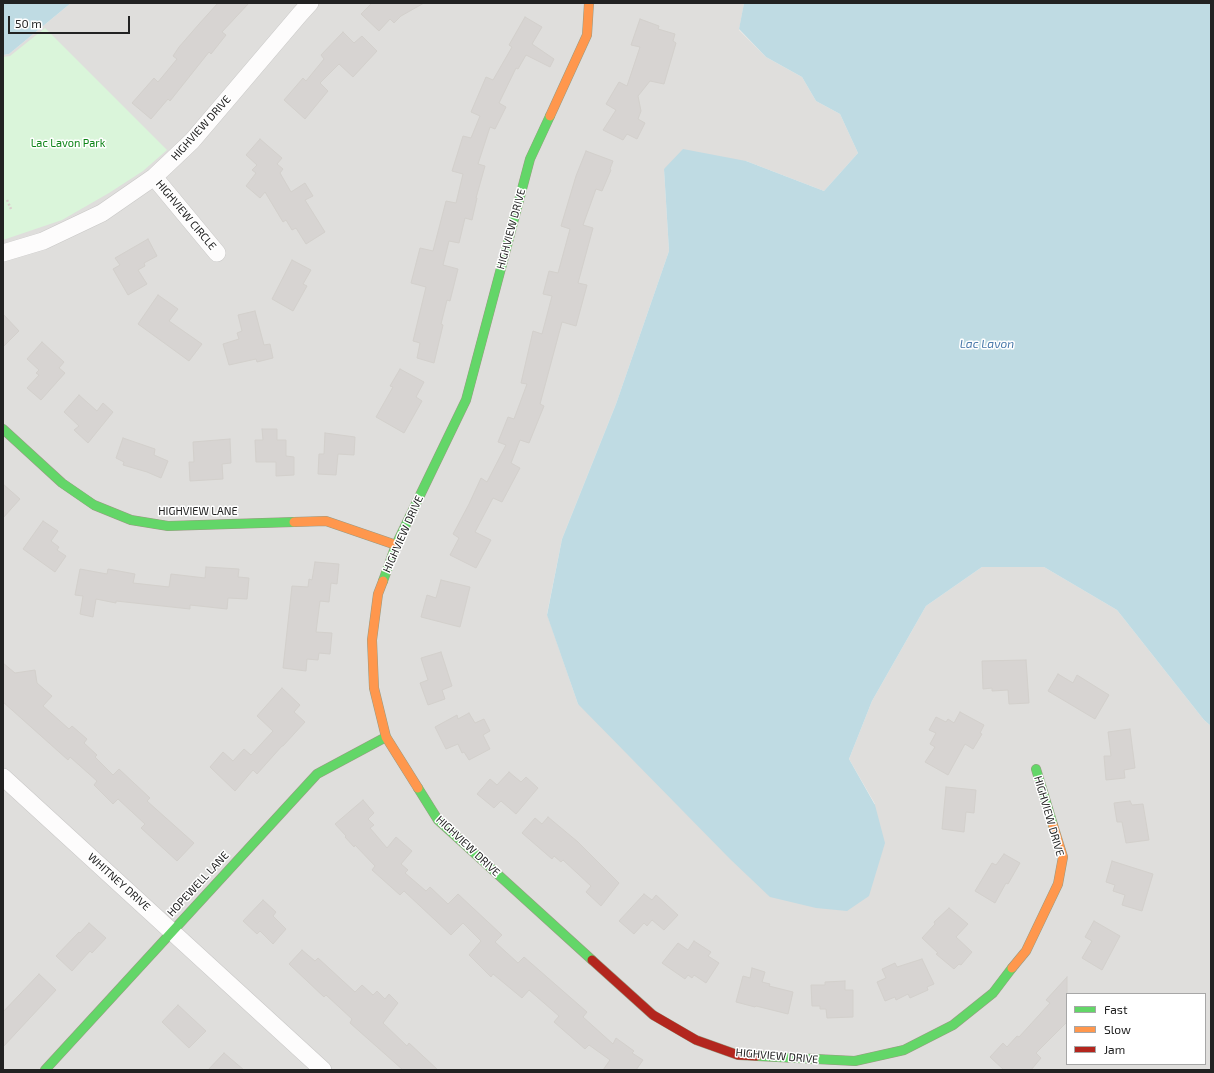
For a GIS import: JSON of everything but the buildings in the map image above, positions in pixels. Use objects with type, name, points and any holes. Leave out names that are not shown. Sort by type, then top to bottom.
[{"type":"street","name":"HIGHVIEW DRIVE","points":[[3,253],[43,241],[102,214],[154,177],[192,141],[310,3]]},
{"type":"street","name":"HIGHVIEW DRIVE","points":[[589,3],[587,35],[530,159],[466,400],[396,545],[378,594],[372,640],[374,688],[386,737],[438,820],[653,1015],[696,1040],[738,1055],[856,1066],[904,1050],[953,1025],[993,993],[1026,951],[1058,884],[1063,857],[1036,769]]},
{"type":"street","name":"HIGHVIEW CIRCLE","points":[[154,177],[218,253]]},
{"type":"street","name":"HIGHVIEW LANE","points":[[3,429],[62,482],[94,505],[131,520],[168,526],[326,521],[396,545]]},
{"type":"street","name":"HOPEWELL LANE","points":[[45,1070],[316,774],[386,737]]},
{"type":"street","name":"WHITNEY DRIVE","points":[[3,777],[172,930],[323,1070]]},
{"type":"path","points":[[7,200],[11,209]]},
{"type":"shaded area","points":[[71,3],[744,3],[739,30],[766,57],[802,77],[816,101],[840,114],[858,153],[824,191],[746,161],[664,169],[669,251],[616,404],[562,539],[547,614],[578,704],[875,804],[849,759],[872,701],[926,606],[982,567],[1044,567],[1117,610],[1204,720],[1211,726],[1211,1070],[3,1070],[3,55],[9,54]]},
{"type":"green space","name":"Lac Lavon Park","points":[[45,28],[167,150],[143,171],[109,193],[62,220],[3,240],[3,57],[10,56]]},
{"type":"water","points":[[3,3],[71,3],[9,54],[3,55]]},
{"type":"water","name":"Lac Lavon","points":[[744,3],[1211,3],[1211,726],[1204,720],[1117,610],[1044,567],[982,567],[926,606],[872,701],[849,759],[875,805],[885,843],[869,896],[847,911],[816,908],[770,897],[730,859],[578,704],[547,615],[562,539],[616,404],[669,251],[664,169],[683,149],[746,161],[824,191],[858,153],[840,114],[816,101],[802,77],[766,57],[739,29]]},
{"type":"traffic: fast","points":[[383,581],[396,545],[466,400],[530,159],[550,116]]},
{"type":"traffic: fast","points":[[3,429],[62,483],[94,505],[131,520],[168,526],[294,522]]},
{"type":"traffic: fast","points":[[45,1070],[317,774],[386,737]]},
{"type":"traffic: fast","points":[[1036,769],[1053,825]]},
{"type":"traffic: fast","points":[[418,788],[438,820],[592,960]]},
{"type":"traffic: fast","points":[[757,1056],[855,1061],[904,1050],[953,1025],[993,993],[1012,968]]},
{"type":"traffic: slow","points":[[550,116],[587,35],[589,3]]},
{"type":"traffic: slow","points":[[294,522],[326,521],[396,545]]},
{"type":"traffic: slow","points":[[383,581],[378,594],[372,640],[374,688],[386,737],[418,788]]},
{"type":"traffic: slow","points":[[1012,968],[1026,951],[1058,884],[1063,857],[1053,825]]},
{"type":"traffic: jam","points":[[592,960],[653,1015],[696,1040],[738,1055],[757,1056]]}]
